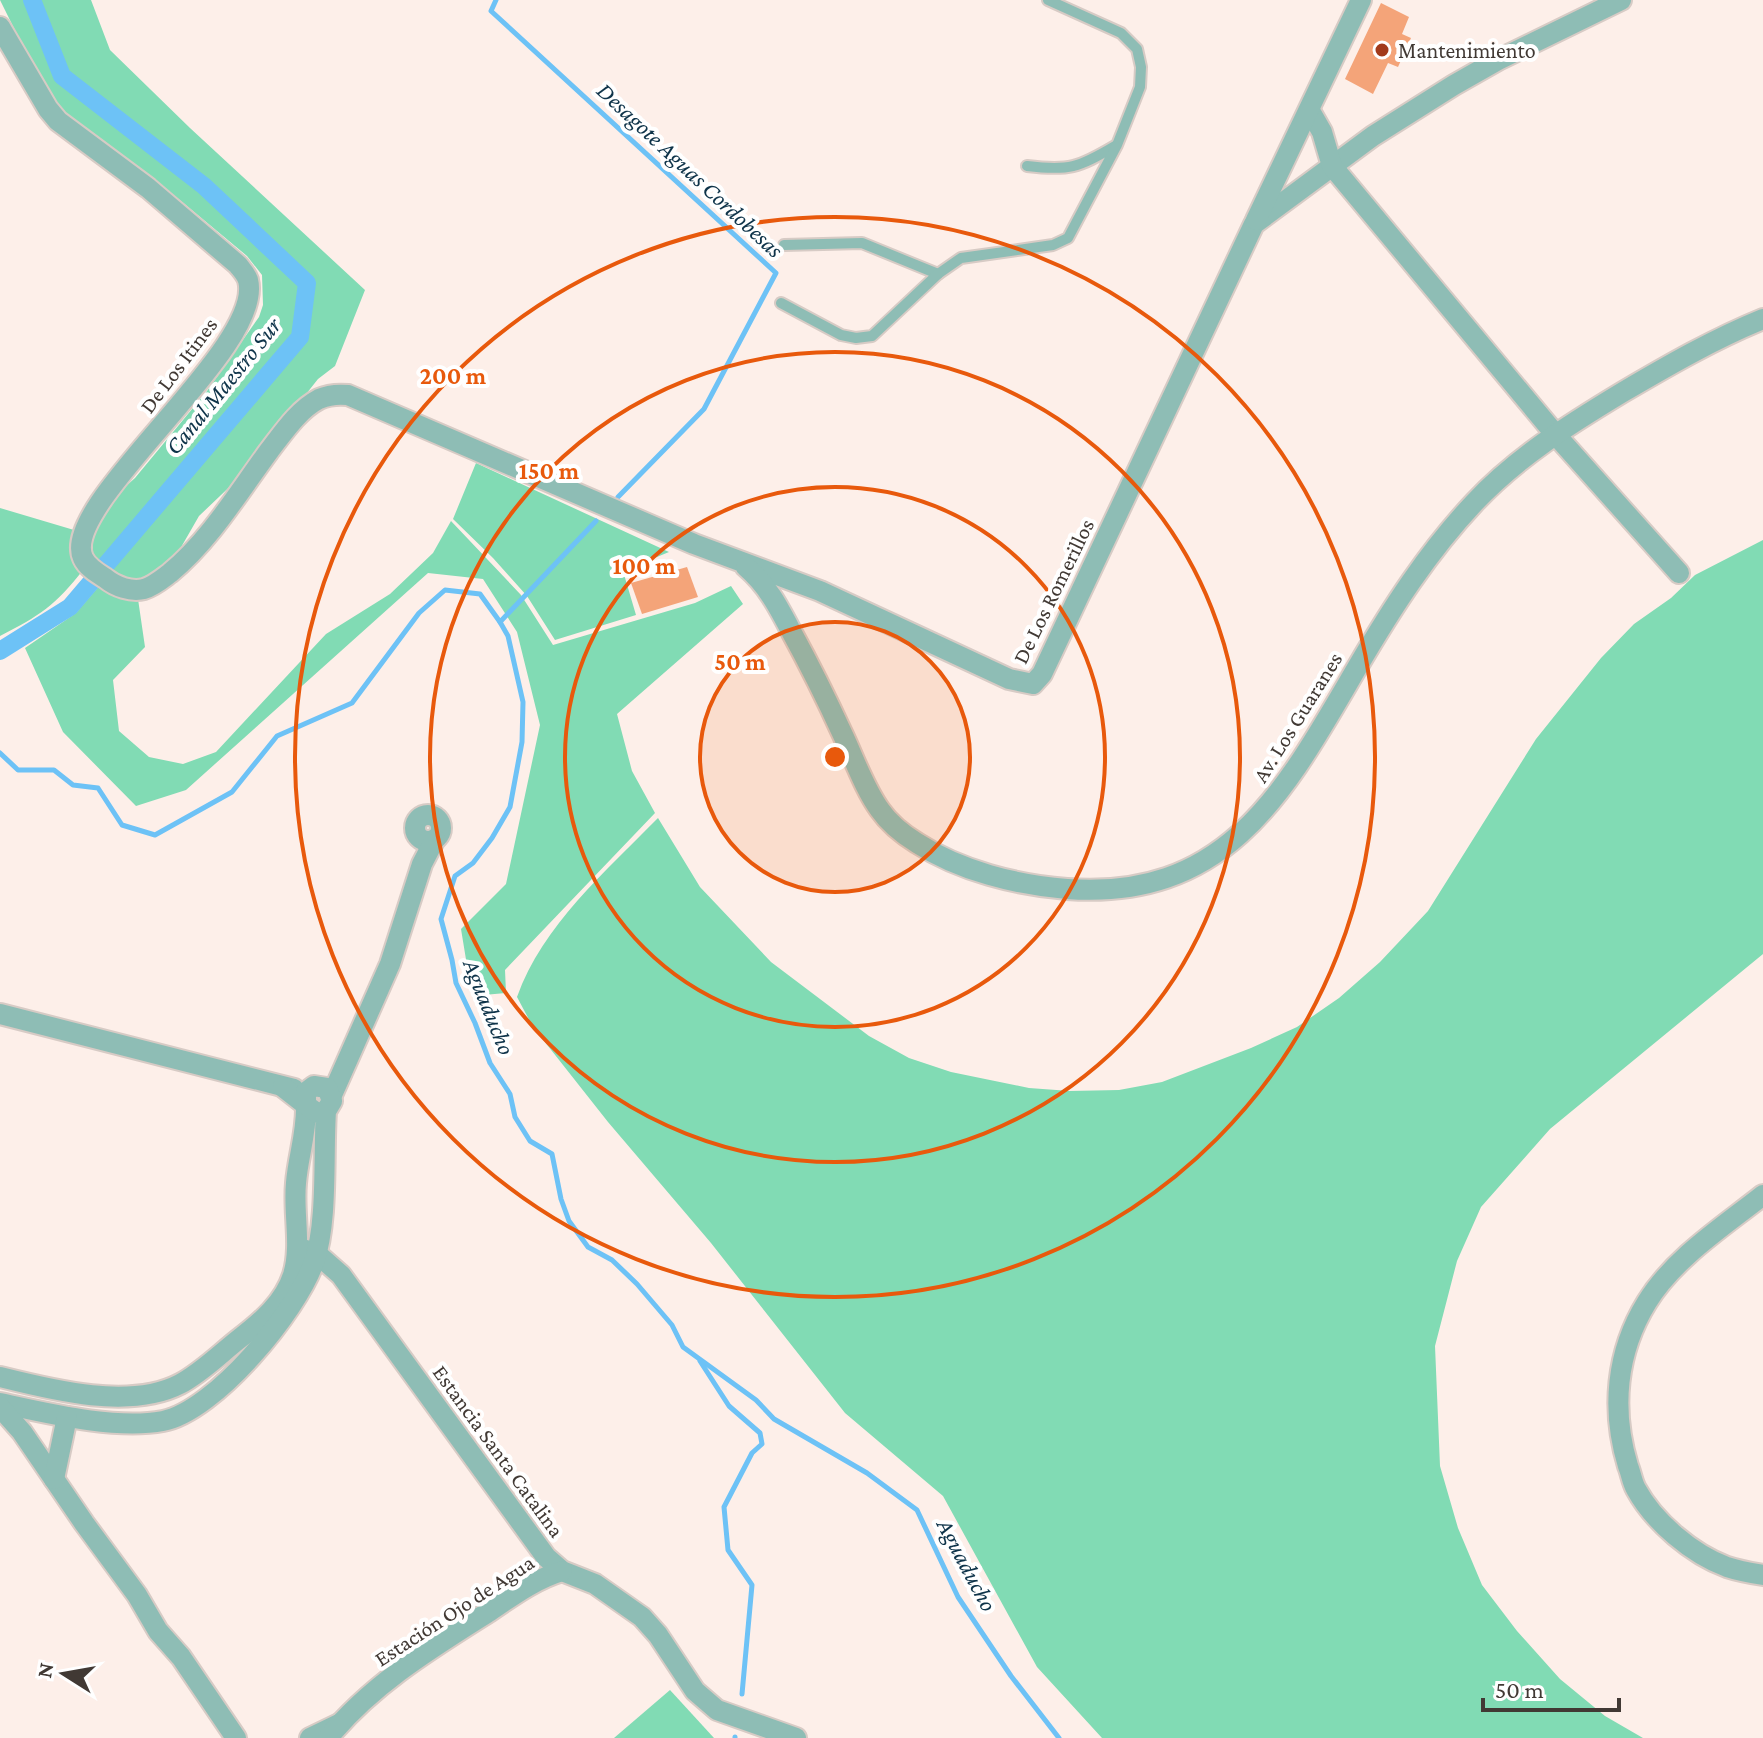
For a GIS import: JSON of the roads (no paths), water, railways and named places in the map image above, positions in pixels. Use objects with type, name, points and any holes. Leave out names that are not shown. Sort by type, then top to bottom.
[{"type":"street","points":[[1254,224],[1361,0]]},
{"type":"street","name":"De Los Romerillos","points":[[337,394],[380,407],[739,562],[820,591],[1009,679],[1033,684],[1042,674],[1254,224],[1373,136],[1454,85],[1621,0]]},
{"type":"street","name":"De Los Itines","points":[[0,27],[58,121],[148,188],[238,265],[248,280],[246,305],[240,323],[87,522],[80,545],[82,557],[88,565],[122,588],[144,589],[155,584],[177,566],[200,527],[242,488],[302,412],[317,400],[337,394]]},
{"type":"street","points":[[1310,111],[1322,132],[1332,166],[1555,434],[1679,573]]},
{"type":"street","name":"Av. Los Guaranes","points":[[739,562],[766,587],[781,610],[825,695],[871,796],[881,813],[897,828],[941,856],[972,869],[1017,881],[1076,890],[1139,886],[1160,881],[1201,862],[1229,845],[1256,821],[1310,749],[1385,621],[1432,552],[1476,502],[1555,434],[1680,358],[1763,319]]},
{"type":"street","points":[[0,1377],[50,1390],[97,1396],[163,1391],[178,1385],[272,1310],[321,1229],[318,1097],[340,1074],[390,964],[422,864],[426,837]]},
{"type":"street","points":[[0,1014],[318,1097]]},
{"type":"street","points":[[1763,1195],[1668,1276],[1648,1300],[1630,1335],[1620,1372],[1617,1411],[1635,1489],[1669,1529],[1703,1555],[1728,1567],[1763,1575]]},
{"type":"street","points":[[0,1405],[67,1417],[151,1422],[170,1419],[188,1411],[230,1377],[271,1336],[314,1263],[307,1250]]},
{"type":"street","name":"Estancia Santa Catalina","points":[[307,1250],[341,1275],[527,1533],[562,1571],[595,1584],[642,1617],[704,1702],[731,1716],[796,1738]]},
{"type":"street","points":[[0,1405],[236,1738]]},
{"type":"street","points":[[54,1479],[67,1417]]},
{"type":"street","name":"Estación Ojo de Agua","points":[[310,1738],[333,1731],[381,1686],[436,1645],[520,1590],[562,1571]]},
{"type":"lane","points":[[781,303],[841,335],[856,338],[872,336],[938,274],[961,258],[1053,245],[1068,238],[1117,145],[1140,87],[1141,67],[1137,49],[1121,33],[1048,0]]},
{"type":"lane","points":[[1027,166],[1062,170],[1090,161],[1117,145]]},
{"type":"lane","points":[[784,245],[862,243],[938,274]]},
{"type":"waterway","name":"Canal Maestro Sur","points":[[0,651],[70,607],[300,337],[307,283],[204,186],[62,76],[32,0]]},
{"type":"waterway","name":"Desagote Aguas Cordobesas","points":[[496,0],[491,11],[776,273],[704,409],[618,497]]},
{"type":"waterway","name":"Desagote Aguas Cordobesas","points":[[0,753],[18,770],[54,770],[73,785],[98,788],[122,825],[155,835],[232,792],[277,736],[352,703],[419,613],[445,590],[480,594],[500,622],[596,521]]},
{"type":"waterway","name":"Aguaducho","points":[[500,622],[508,636],[523,702],[522,742],[510,807],[473,863],[455,876],[441,919],[456,983],[490,1063],[510,1094],[515,1117],[530,1141],[552,1154],[569,1221],[588,1247],[612,1260],[637,1284],[672,1325],[683,1347],[756,1400],[774,1419],[867,1473],[917,1510],[958,1597],[1011,1676],[1059,1738]]},
{"type":"waterway","name":"Aguaducho","points":[[700,1361],[729,1406],[760,1433],[762,1444],[752,1453],[724,1507],[728,1550],[752,1585],[742,1694]]},
{"type":"place","name":"Mantenimiento","points":[[1382,50]]}]
